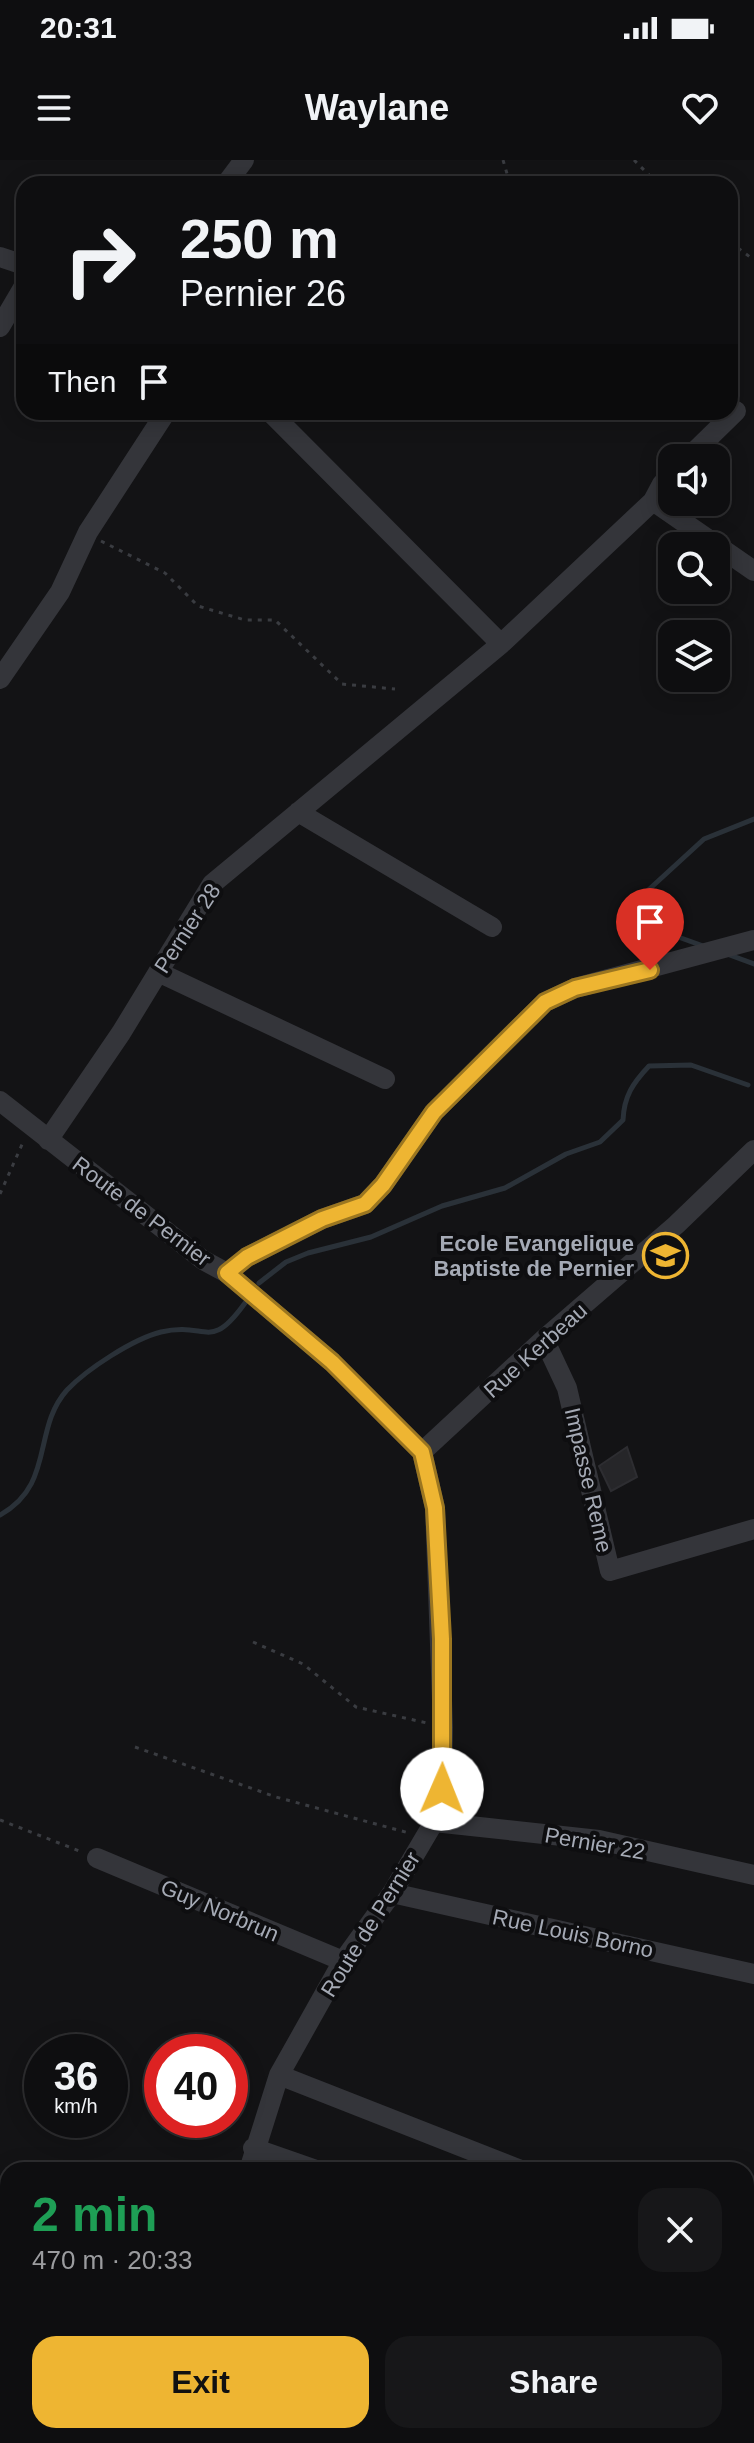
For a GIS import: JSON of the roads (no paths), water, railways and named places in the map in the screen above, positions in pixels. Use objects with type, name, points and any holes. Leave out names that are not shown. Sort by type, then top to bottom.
[{"type":"street","points":[[0,327],[16,300]]},
{"type":"street","points":[[0,679],[60,592],[88,532],[161,420]]},
{"type":"street","points":[[278,420],[501,644]]},
{"type":"street","points":[[702,444],[727,420]]},
{"type":"street","name":"Pernier 28","points":[[48,1140],[212,884],[501,644],[658,494]]},
{"type":"street","points":[[653,501],[754,571]]},
{"type":"street","points":[[298,812],[492,927]]},
{"type":"street","points":[[227,1273],[247,1257],[322,1219],[365,1204],[383,1185],[434,1112],[545,1002],[575,988],[752,940]]},
{"type":"street","points":[[158,972],[385,1079]]},
{"type":"street","name":"Route de Pernier","points":[[0,1101],[203,1260],[227,1273],[332,1362],[422,1452],[435,1508],[443,1727],[442,1789],[429,1830],[392,1893],[343,1961],[279,2075],[250,2162]]},
{"type":"street","name":"Rue Kerbeau","points":[[422,1452],[544,1339],[676,1225],[754,1150]]},
{"type":"street","name":"Impasse Reme","points":[[544,1339],[567,1388],[610,1571],[754,1529]]},
{"type":"street","name":"Pernier 22","points":[[429,1830],[599,1840],[754,1875]]},
{"type":"street","name":"Guy Norbrun","points":[[97,1858],[343,1961]]},
{"type":"street","name":"Rue Louis Borno","points":[[392,1893],[754,1974]]},
{"type":"street","points":[[279,2075],[501,2162]]},
{"type":"street","points":[[253,2148],[293,2162]]},
{"type":"waterway","points":[[706,947],[620,916],[704,839],[754,819]]},
{"type":"waterway","points":[[727,954],[754,964]]},
{"type":"waterway","points":[[259,1283],[286,1262],[308,1253],[371,1237],[442,1206],[505,1188],[566,1154],[600,1142],[623,1120],[630,1090],[649,1066],[691,1065],[748,1085]]},
{"type":"waterway","points":[[0,1515],[17,1503],[29,1488],[56,1405],[86,1373],[137,1341],[161,1332],[215,1331],[233,1318],[245,1303]]},
{"type":"place","name":"Ecole Evangelique Baptiste de Pernier","points":[[665,1256]]}]
